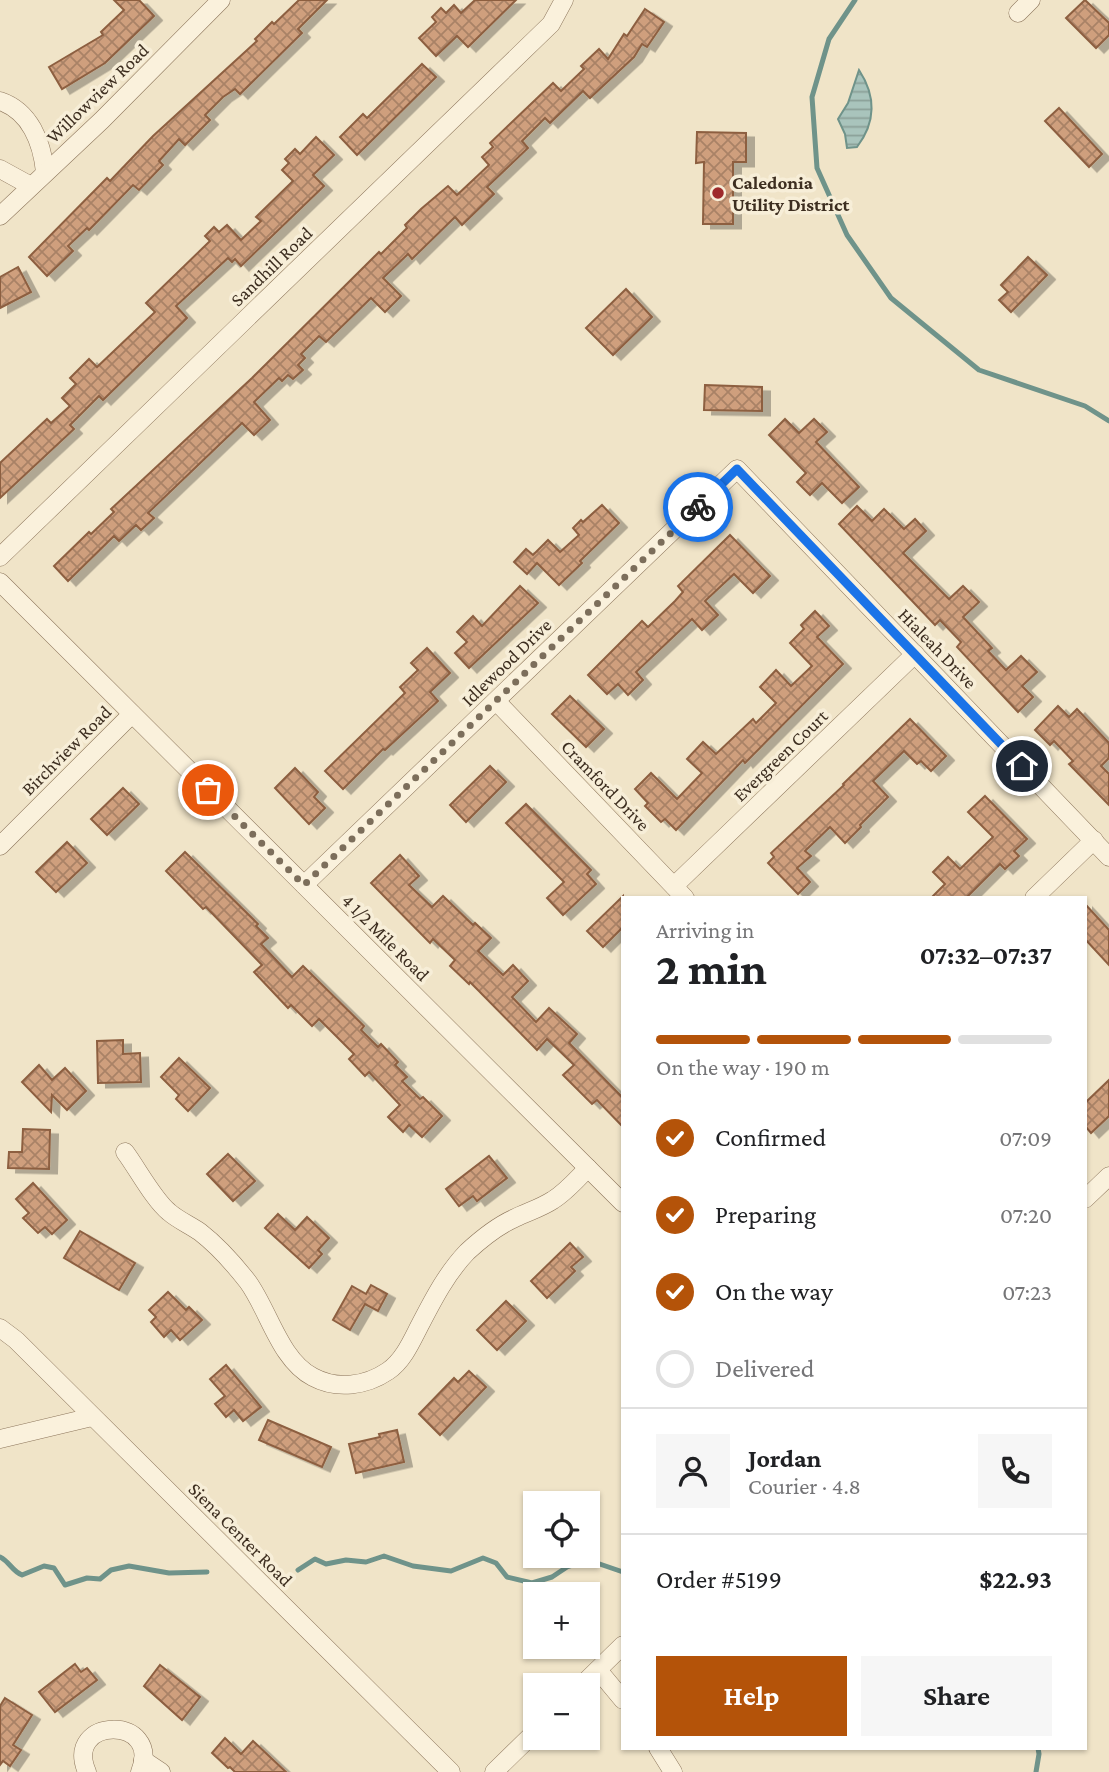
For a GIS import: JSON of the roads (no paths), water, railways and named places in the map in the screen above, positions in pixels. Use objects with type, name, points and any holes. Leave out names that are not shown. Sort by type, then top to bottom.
[{"type":"street","name":"Willowview Road","points":[[0,216],[102,120],[221,0]]},
{"type":"street","name":"Sandhill Road","points":[[0,557],[551,24],[564,0]]},
{"type":"street","points":[[0,101],[12,105],[30,123],[43,149],[45,172]]},
{"type":"street","points":[[0,169],[31,186]]},
{"type":"street","name":"Hialeah Drive","points":[[737,469],[1109,857]]},
{"type":"street","name":"Idlewood Drive","points":[[304,885],[737,469]]},
{"type":"street","name":"4 1/2 Mile Road","points":[[0,582],[621,1201]]},
{"type":"street","name":"Evergreen Court","points":[[680,892],[915,654]]},
{"type":"street","name":"Cramford Drive","points":[[496,701],[680,892]]},
{"type":"street","name":"Birchview Road","points":[[0,846],[132,714]]},
{"type":"street","points":[[1036,896],[1094,840]]},
{"type":"street","points":[[125,1152],[167,1211],[201,1234],[247,1281],[264,1307],[287,1354],[297,1366],[312,1377],[344,1385],[359,1384],[391,1369],[403,1356],[451,1272],[468,1252],[487,1235],[512,1219],[556,1199],[588,1168]]},
{"type":"street","points":[[1087,1197],[1109,1176]]},
{"type":"street","name":"Siena Center Road","points":[[0,1328],[16,1340],[451,1772]]},
{"type":"street","points":[[0,1439],[92,1417]]},
{"type":"street","points":[[595,1673],[621,1647]]},
{"type":"street","points":[[598,1670],[621,1698]]},
{"type":"street","points":[[87,1772],[83,1760],[88,1741],[104,1730],[123,1730],[132,1734],[139,1741],[142,1766],[161,1772]]},
{"type":"street","points":[[494,1772],[523,1744]]},
{"type":"street","points":[[660,1750],[673,1772]]},
{"type":"water","points":[[859,70],[869,89],[872,109],[863,138],[857,147],[847,148],[845,134],[838,119],[848,103]]},
{"type":"waterway","points":[[855,0],[829,39],[812,97],[817,168],[847,235],[891,298],[979,370],[1085,406],[1109,421]]},
{"type":"waterway","points":[[298,1570],[315,1559],[326,1564],[346,1560],[366,1562],[384,1556],[413,1566],[451,1571],[483,1558],[496,1563],[507,1577],[532,1583],[588,1560],[621,1571]]},
{"type":"waterway","points":[[0,1557],[22,1575],[44,1566],[54,1568],[65,1585],[87,1578],[100,1579],[111,1570],[129,1566],[169,1573],[207,1572]]},
{"type":"waterway","points":[[1036,1772],[1038,1750]]},
{"type":"place","name":"Caledonia Utility District","points":[[718,193]]}]
